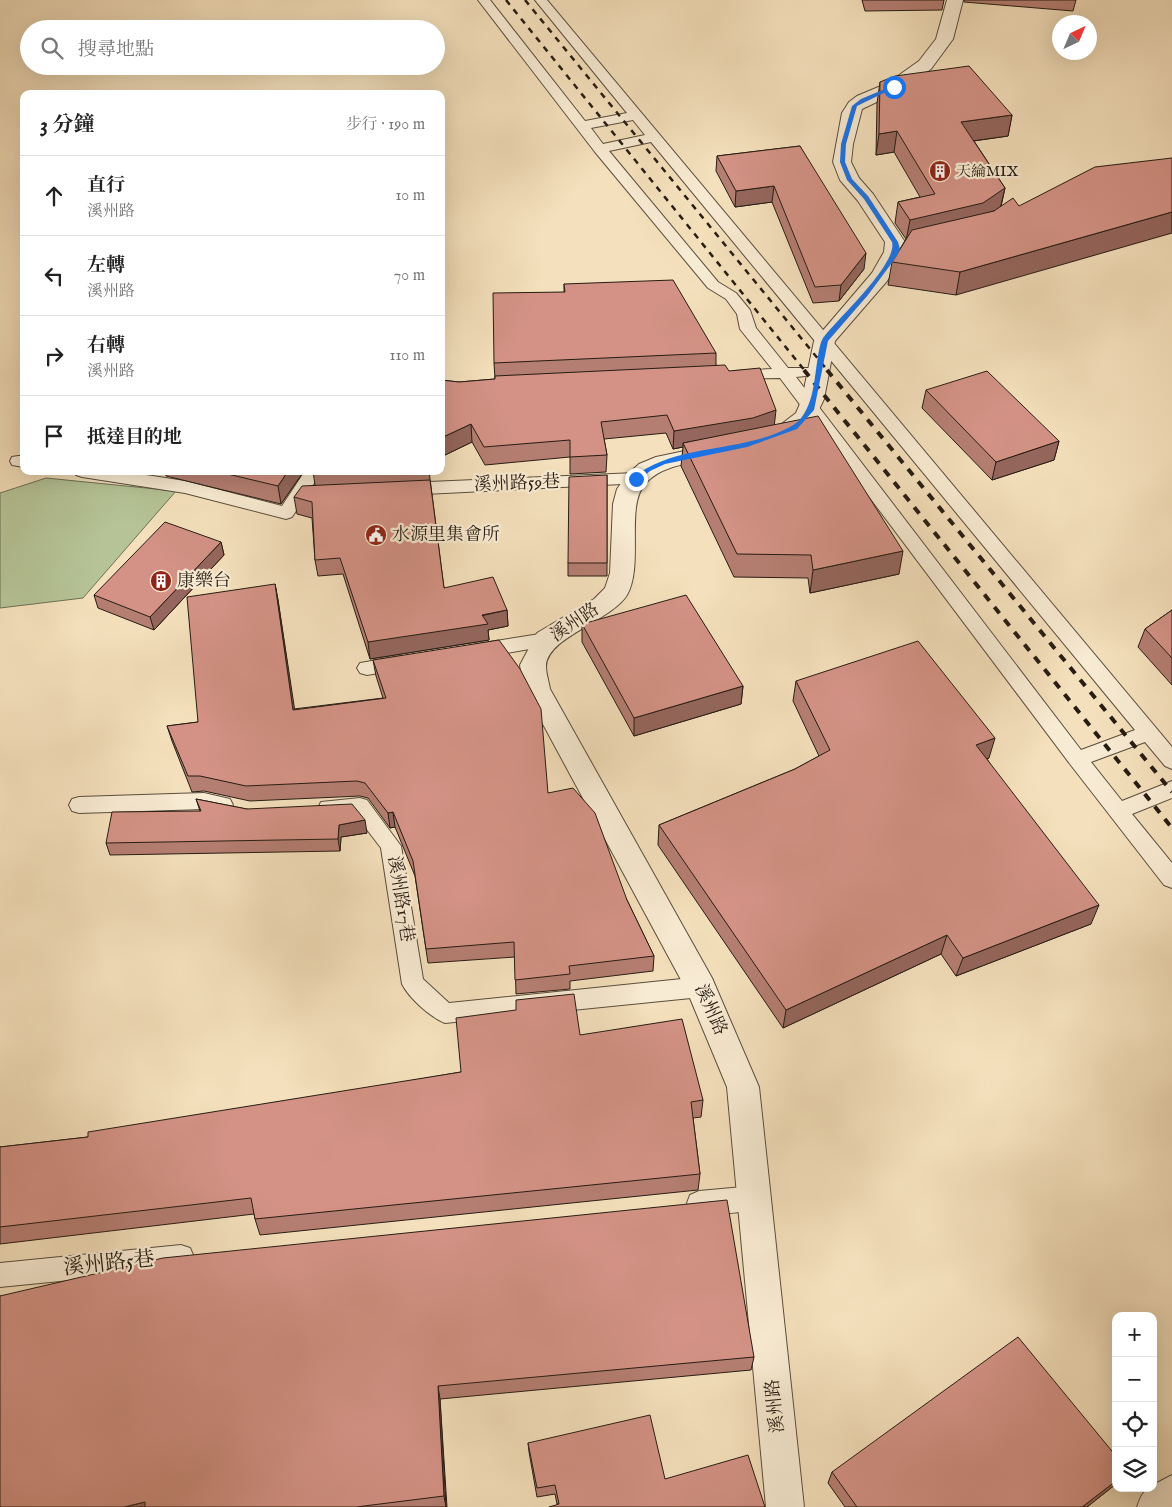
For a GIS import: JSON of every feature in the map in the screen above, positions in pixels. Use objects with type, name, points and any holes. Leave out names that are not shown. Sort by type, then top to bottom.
[{"type":"street","points":[[636,479],[647,469],[664,462],[742,446],[795,428],[811,410],[824,340],[866,294],[902,248],[895,242],[866,198],[850,180],[842,162],[844,144],[855,106],[912,75],[936,52],[944,39],[956,0]]},
{"type":"street","name":"溪州路","points":[[636,479],[629,489],[625,504],[622,573],[616,592],[603,605],[546,640],[533,665],[537,689],[701,987],[743,1087],[785,1507]]},
{"type":"street","points":[[1156,1507],[1172,1494]]},
{"type":"lane","points":[[484,0],[600,149],[713,285],[731,296],[745,313],[748,329],[785,374],[1077,759],[1172,879]]},
{"type":"lane","points":[[541,0],[1172,761]]},
{"type":"lane","points":[[582,126],[636,115]]},
{"type":"lane","points":[[600,149],[654,137]]},
{"type":"lane","points":[[716,377],[818,371]]},
{"type":"lane","points":[[108,475],[185,487],[286,513],[311,475]]},
{"type":"lane","name":"溪州路59巷","points":[[388,490],[636,479]]},
{"type":"lane","points":[[298,494],[318,493]]},
{"type":"lane","points":[[461,654],[546,640]]},
{"type":"lane","points":[[367,668],[424,659]]},
{"type":"lane","points":[[1077,759],[1148,733]]},
{"type":"lane","points":[[1118,811],[1172,790]]},
{"type":"lane","points":[[79,805],[204,801],[241,809]]},
{"type":"lane","name":"溪州路17巷","points":[[305,809],[360,806],[391,846],[413,984],[445,1013],[701,987]]},
{"type":"lane","points":[[675,1206],[754,1198]]},
{"type":"lane","name":"溪州路5巷","points":[[0,1275],[208,1254]]},
{"type":"green space","points":[[46,478],[176,491],[83,598],[0,608],[0,493]]},
{"type":"building","points":[[969,66],[1012,115],[961,122],[1005,188],[983,203],[910,220],[898,202],[935,194],[897,131],[879,134],[880,82],[895,76]]},
{"type":"building","points":[[800,146],[866,253],[841,285],[815,287],[774,186],[736,191],[717,156]]},
{"type":"building","points":[[1172,158],[1172,212],[960,272],[892,262],[912,230],[994,211],[1013,198],[1019,206],[1095,167]]},
{"type":"building","points":[[673,280],[716,353],[494,363],[493,293],[565,292],[564,284]]},
{"type":"building","points":[[725,365],[729,371],[760,368],[776,410],[753,418],[674,431],[667,415],[601,422],[607,455],[570,457],[570,440],[484,447],[471,424],[445,436],[445,380],[459,382],[495,379],[495,376]]},
{"type":"building","points":[[987,371],[1059,441],[996,462],[926,390]]},
{"type":"building","points":[[818,416],[903,551],[813,570],[811,555],[737,554],[683,443]]},
{"type":"building","points":[[232,475],[285,475],[278,486]]},
{"type":"building","points":[[607,475],[607,563],[568,563],[569,477]]},
{"type":"building","points":[[430,480],[444,588],[493,577],[507,610],[482,615],[488,624],[368,642],[340,558],[315,560],[312,502],[294,497],[302,486]]},
{"type":"building","name":"康樂台","points":[[165,522],[221,542],[150,617],[94,595]]},
{"type":"building","points":[[275,584],[293,710],[386,698],[373,660],[499,640],[520,669],[541,709],[548,793],[573,788],[595,813],[627,900],[654,956],[569,966],[570,974],[515,980],[514,942],[426,949],[413,861],[393,812],[388,813],[365,783],[357,781],[246,786],[200,776],[188,776],[167,726],[198,722],[187,597]]},
{"type":"building","points":[[686,595],[743,686],[634,718],[582,624]]},
{"type":"building","points":[[1172,610],[1172,658],[1145,629]]},
{"type":"building","points":[[918,641],[995,738],[976,745],[1099,905],[963,958],[947,935],[786,1010],[659,825],[795,769],[830,750],[796,681]]},
{"type":"building","points":[[196,799],[247,809],[352,804],[365,820],[339,825],[338,839],[106,843],[112,812],[201,811]]},
{"type":"building","points":[[574,994],[580,1035],[682,1019],[703,1100],[691,1102],[700,1174],[255,1219],[251,1198],[0,1227],[0,1147],[88,1137],[88,1132],[461,1072],[456,1018],[516,1010],[516,1000]]},
{"type":"building","points":[[727,1200],[754,1357],[438,1386],[444,1496],[356,1507],[145,1507],[145,1502],[124,1507],[0,1507],[0,1296],[163,1258]]},
{"type":"building","points":[[1018,1337],[1112,1451],[1112,1484],[1082,1507],[857,1507],[832,1472]]},
{"type":"building","points":[[650,1415],[665,1479],[748,1455],[765,1507],[549,1507],[559,1504],[555,1485],[537,1488],[528,1443]]},
{"type":"railway","points":[[506,0],[805,371]]},
{"type":"railway","points":[[525,0],[828,371]]},
{"type":"railway","points":[[804,370],[1172,828]]},
{"type":"railway","points":[[827,370],[1172,792]]},
{"type":"place","name":"天綸MIX","points":[[940,171]]},
{"type":"place","name":"水源里集會所","points":[[376,535]]},
{"type":"place","name":"康樂台","points":[[161,581]]},
{"type":"route","points":[[636,479],[647,469],[664,462],[747,445],[780,434],[795,428],[811,410],[824,340],[866,294],[894,256],[897,249],[895,242],[866,198],[850,180],[842,162],[851,113],[855,106],[863,100],[894,87]]}]
